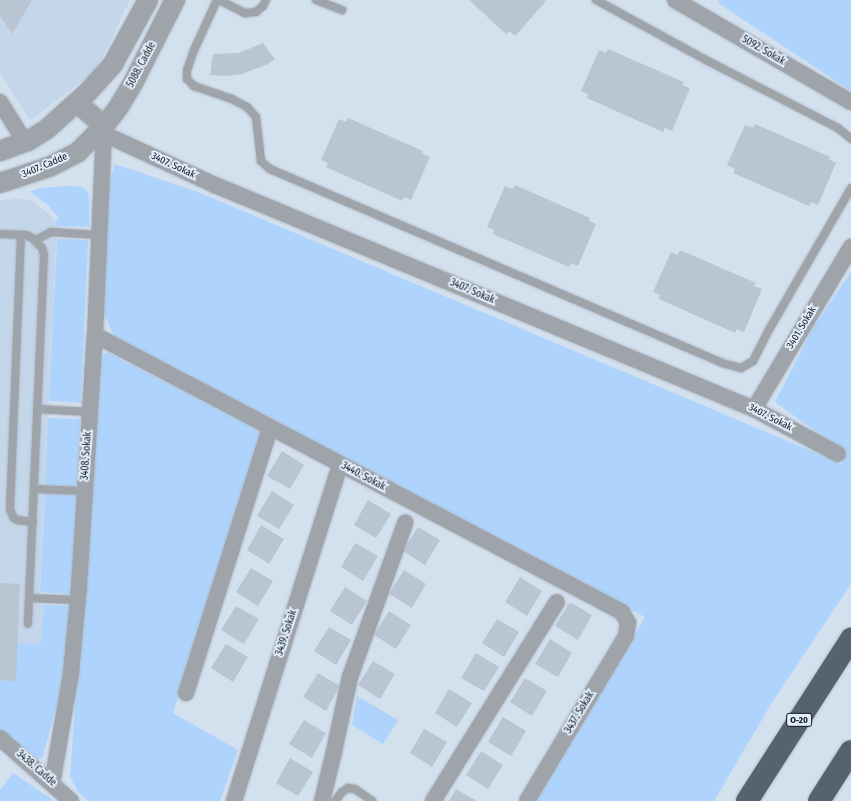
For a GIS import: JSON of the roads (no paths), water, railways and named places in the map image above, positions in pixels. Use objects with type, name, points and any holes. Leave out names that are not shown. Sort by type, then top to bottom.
[{"type":"highway","name":"O-20","points":[[747,801],[851,639]]},
{"type":"highway","points":[[819,801],[851,751]]},
{"type":"street","points":[[0,151],[25,142],[47,129],[77,103],[113,64],[148,0]]},
{"type":"street","name":"5088. Cadde","points":[[104,130],[134,80],[175,0]]},
{"type":"street","name":"5092. Sokak","points":[[675,0],[851,102]]},
{"type":"street","points":[[0,102],[25,142]]},
{"type":"street","points":[[77,103],[104,130]]},
{"type":"street","name":"3407. Cadde","points":[[0,183],[49,167],[78,152],[104,130]]},
{"type":"street","name":"3408. Sokak","points":[[52,784],[71,673],[77,600],[95,335],[104,130]]},
{"type":"street","name":"3407. Sokak","points":[[104,130],[215,185],[754,409],[838,454]]},
{"type":"street","name":"3401. Sokak","points":[[754,409],[851,247]]},
{"type":"street","name":"3440. Sokak","points":[[95,335],[622,612],[628,623]]},
{"type":"street","points":[[186,693],[270,428]]},
{"type":"street","name":"3439. Sokak","points":[[234,801],[340,465]]},
{"type":"street","points":[[322,801],[350,677],[405,523]]},
{"type":"street","points":[[433,801],[557,602]]},
{"type":"street","name":"3437. Sokak","points":[[527,801],[626,636],[628,623]]},
{"type":"street","name":"3438. Cadde","points":[[0,738],[71,801]]},
{"type":"lane","points":[[266,0],[263,6],[256,12],[245,13],[218,0],[194,50],[187,70],[187,78],[194,86],[232,99],[247,107],[256,117],[261,160],[270,169],[722,363],[741,368],[753,361],[770,328],[851,188]]},
{"type":"lane","points":[[316,0],[342,10]]},
{"type":"lane","points":[[596,0],[838,128],[851,139]]},
{"type":"lane","points":[[36,240],[51,232],[99,235]]},
{"type":"lane","points":[[0,234],[21,235],[32,238],[36,240],[42,248],[44,255],[28,624]]},
{"type":"lane","points":[[21,235],[10,509],[17,520],[33,522]]},
{"type":"lane","points":[[37,409],[90,412]]},
{"type":"lane","points":[[34,489],[85,491]]},
{"type":"lane","points":[[30,598],[77,600]]},
{"type":"lane","points":[[335,801],[342,792],[348,788],[355,789],[372,801]]}]
